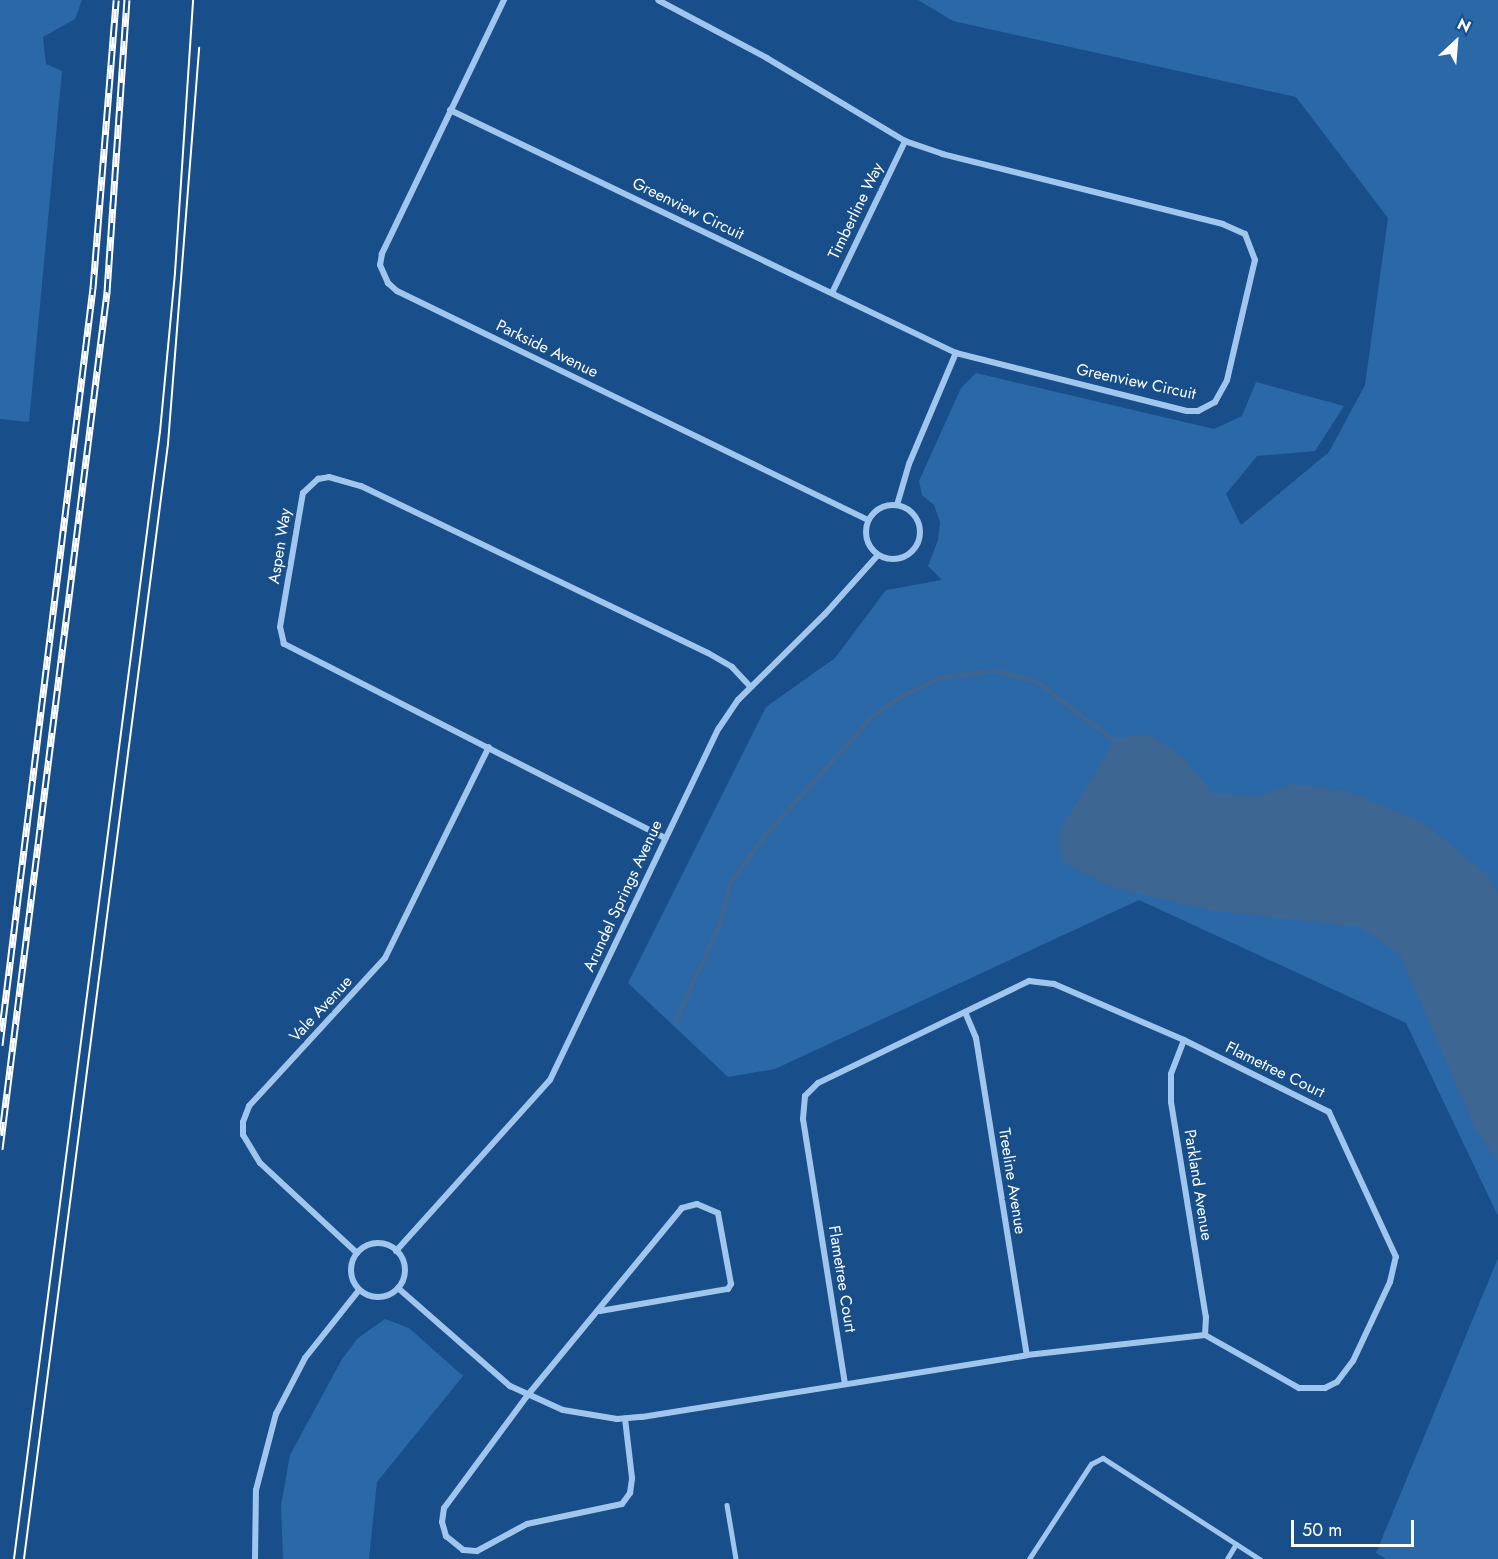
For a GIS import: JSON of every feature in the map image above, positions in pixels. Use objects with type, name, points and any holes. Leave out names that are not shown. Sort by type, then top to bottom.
[{"type":"street","points":[[450,110],[504,0]]},
{"type":"street","name":"Greenview Circuit","points":[[450,110],[956,353],[1187,411],[1206,408],[1215,402],[1227,380],[1256,260],[1254,249],[1245,234],[1223,224],[943,154],[905,141],[767,58],[658,0]]},
{"type":"street","name":"Parkside Avenue","points":[[450,110],[382,254],[380,265],[388,283],[397,291],[868,520]]},
{"type":"street","name":"Timberline Way","points":[[832,293],[905,141]]},
{"type":"street","points":[[897,505],[909,464],[956,353]]},
{"type":"street","name":"Aspen Way","points":[[665,838],[284,644],[280,627],[299,504],[309,485],[329,477],[361,486],[708,653],[732,667],[750,686]]},
{"type":"street","points":[[897,505],[918,521],[920,538],[904,558],[878,555],[866,539],[868,520],[880,508],[897,505]]},
{"type":"street","name":"Arundel Springs Avenue","points":[[396,1251],[550,1080],[719,728],[750,686],[825,614],[878,555]]},
{"type":"street","name":"Vale Avenue","points":[[357,1253],[260,1163],[243,1135],[243,1122],[249,1106],[385,958],[489,747]]},
{"type":"street","name":"Flametree Court","points":[[845,1384],[803,1119],[805,1096],[818,1083],[1029,981],[1045,983],[1184,1040],[1329,1112],[1396,1257],[1390,1282],[1353,1361],[1337,1382],[1325,1388],[1299,1388],[1205,1335]]},
{"type":"street","name":"Treeline Avenue","points":[[965,1012],[976,1038],[1027,1355]]},
{"type":"street","name":"Parkland Avenue","points":[[1184,1040],[1171,1074],[1172,1102],[1206,1317],[1205,1335]]},
{"type":"street","points":[[600,1311],[728,1289],[731,1284],[718,1213],[698,1204],[682,1208],[600,1311],[527,1396],[444,1508],[441,1522],[446,1536],[463,1550],[477,1551],[527,1524],[622,1504],[630,1494],[632,1478],[625,1418]]},
{"type":"street","points":[[381,1244],[396,1251],[404,1265],[398,1288],[375,1297],[359,1290],[351,1276],[357,1253],[381,1244]]},
{"type":"street","points":[[398,1288],[478,1362],[527,1396],[579,1414],[625,1418],[1027,1355],[1205,1335]]},
{"type":"street","points":[[255,1559],[256,1490],[276,1414],[305,1358],[359,1290]]},
{"type":"lane","points":[[1029,1559],[1091,1464],[1103,1458],[1260,1559]]},
{"type":"lane","points":[[727,1505],[736,1559]]},
{"type":"lane","points":[[1227,1559],[1236,1544]]},
{"type":"shaded area","points":[[0,0],[82,0],[75,19],[43,37],[46,64],[62,71],[29,422],[0,419]]},
{"type":"shaded area","points":[[918,0],[1498,0],[1498,1216],[1406,1023],[1139,900],[775,1069],[728,1077],[628,983],[766,707],[835,658],[886,590],[942,580],[928,566],[938,540],[940,522],[934,505],[922,495],[919,481],[961,388],[976,373],[1214,429],[1242,416],[1256,382],[1344,406],[1315,451],[1257,456],[1226,494],[1241,525],[1329,452],[1365,385],[1388,218],[1296,97],[953,21]]},
{"type":"shaded area","points":[[1149,734],[1181,756],[1213,793],[1260,796],[1292,784],[1347,791],[1424,823],[1489,876],[1498,893],[1498,1162],[1476,1130],[1400,955],[1360,927],[1207,910],[1111,887],[1061,861],[1059,831],[1117,738]]},
{"type":"shaded area","points":[[1498,1258],[1498,1559],[1386,1559],[1376,1553]]},
{"type":"shaded area","points":[[385,1319],[409,1328],[463,1376],[377,1482],[369,1559],[283,1559],[281,1505],[290,1455],[342,1359],[358,1338]]},
{"type":"waterway","points":[[675,1020],[720,923],[729,884],[764,836],[872,716],[901,696],[938,678],[994,670],[1036,681],[1120,745]]},
{"type":"tram line","points":[[14,1559],[160,432],[175,273],[193,0]]},
{"type":"tram line","points":[[24,1559],[168,444],[199,48]]},
{"type":"railway","points":[[0,1045],[93,288],[116,0]]},
{"type":"railway","points":[[0,1149],[107,292],[127,0]]}]
